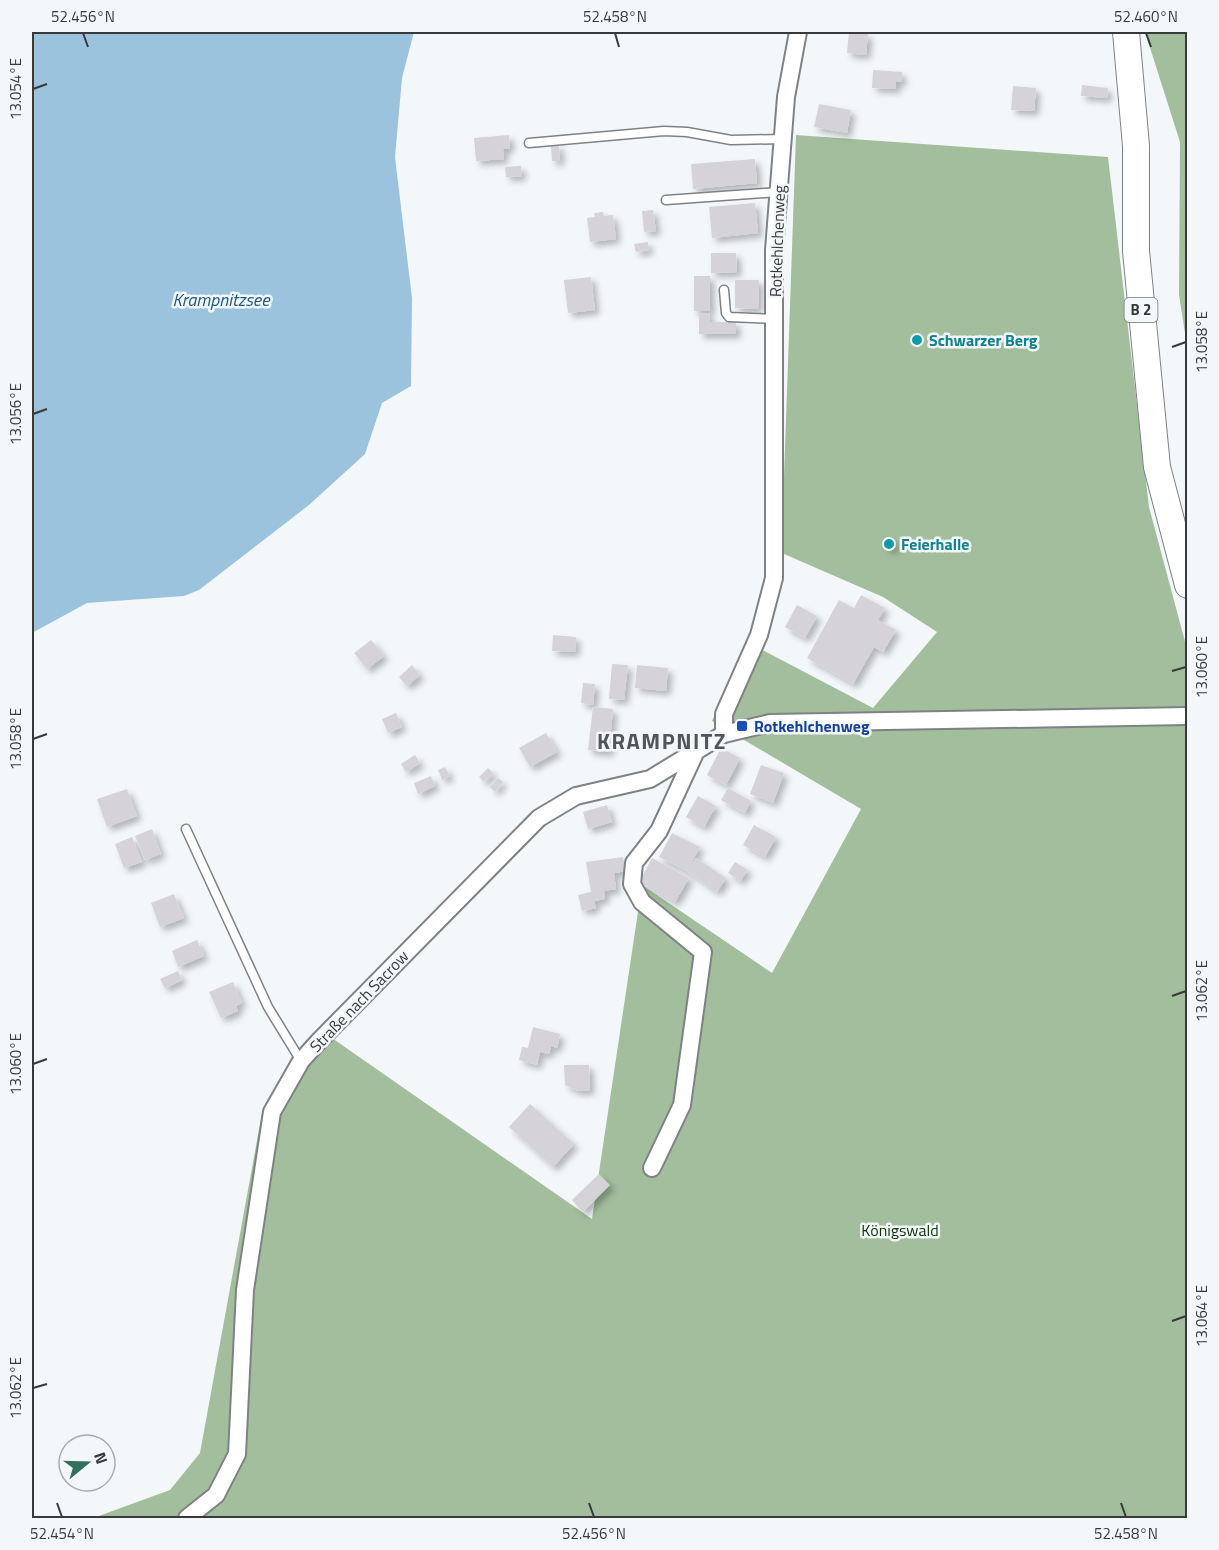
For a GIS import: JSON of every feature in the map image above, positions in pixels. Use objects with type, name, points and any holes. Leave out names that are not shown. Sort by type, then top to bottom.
[{"type":"main road","name":"B 2","points":[[1126,32],[1136,146],[1136,251],[1156,467],[1188,585]]},
{"type":"street","name":"Rotkehlchenweg","points":[[724,734],[724,714],[759,635],[774,578],[774,250],[786,97],[798,32]]},
{"type":"street","points":[[724,734],[770,723],[1188,716]]},
{"type":"street","name":"Straße nach Sacrow","points":[[187,1518],[216,1495],[237,1454],[245,1290],[272,1112],[302,1061],[539,818],[576,796],[650,779],[724,734]]},
{"type":"street","points":[[652,1168],[682,1105],[703,952],[635,894],[632,884],[634,863],[659,831],[696,750]]},
{"type":"lane","points":[[529,143],[664,131],[687,132],[731,140],[783,139]]},
{"type":"lane","points":[[666,200],[778,192]]},
{"type":"lane","points":[[724,290],[726,313],[729,317],[774,319]]},
{"type":"lane","points":[[186,829],[268,1007],[302,1061]]},
{"type":"green space","points":[[1145,32],[1187,32],[1187,346],[1179,295],[1180,142]]},
{"type":"green space","name":"Königswald","points":[[796,135],[1108,157],[1149,507],[1187,649],[1187,1518],[81,1518],[96,1517],[170,1490],[200,1453],[262,1113],[319,1029],[592,1219],[642,885],[772,973],[861,809],[712,721],[747,642],[873,708],[937,632],[883,597],[784,554],[784,476]]},
{"type":"water","name":"Krampnitzsee","points":[[32,32],[414,32],[402,78],[395,157],[412,298],[411,386],[382,403],[365,454],[309,505],[199,590],[184,596],[87,603],[32,633]]},
{"type":"building","points":[[849,32],[868,34],[866,55],[847,53]]},
{"type":"building","points":[[873,70],[902,72],[902,82],[896,81],[896,89],[872,88]]},
{"type":"building","points":[[1082,85],[1108,88],[1107,98],[1081,96]]},
{"type":"building","points":[[1013,86],[1036,88],[1034,111],[1011,110]]},
{"type":"building","points":[[819,104],[851,110],[847,133],[814,127]]},
{"type":"building","points":[[509,135],[510,148],[503,149],[504,159],[476,161],[474,138]]},
{"type":"building","points":[[551,145],[559,145],[560,161],[552,161]]},
{"type":"building","points":[[755,159],[757,183],[693,189],[691,164]]},
{"type":"building","points":[[521,166],[522,176],[506,177],[505,167]]},
{"type":"building","points":[[755,203],[758,233],[712,238],[709,207]]},
{"type":"building","points":[[653,210],[656,231],[644,232],[642,211]]},
{"type":"building","points":[[603,212],[604,216],[613,215],[616,239],[590,242],[587,218],[595,217],[594,213]]},
{"type":"building","points":[[648,242],[649,250],[636,252],[634,244]]},
{"type":"building","points":[[711,253],[736,253],[737,272],[711,273]]},
{"type":"building","points":[[694,276],[710,276],[710,311],[694,311]]},
{"type":"building","points":[[591,277],[595,310],[568,313],[564,280]]},
{"type":"building","points":[[735,280],[759,280],[758,309],[735,308]]},
{"type":"building","points":[[699,313],[709,313],[710,322],[736,322],[736,334],[699,334]]},
{"type":"building","name":"Feierhalle","points":[[887,537],[895,542],[891,550],[883,545]]},
{"type":"building","points":[[861,595],[885,608],[878,620],[896,630],[883,652],[874,647],[853,684],[807,658],[839,600],[854,608]]},
{"type":"building","points":[[797,605],[817,616],[805,638],[785,627]]},
{"type":"building","points":[[553,635],[576,637],[575,652],[552,651]]},
{"type":"building","points":[[371,640],[384,656],[367,669],[354,653]]},
{"type":"building","points":[[612,664],[628,665],[624,700],[609,699]]},
{"type":"building","points":[[412,665],[420,675],[407,686],[399,677]]},
{"type":"building","points":[[637,665],[668,668],[666,691],[635,688]]},
{"type":"building","points":[[583,683],[595,684],[593,705],[581,703]]},
{"type":"building","points":[[593,707],[613,709],[609,752],[588,750]]},
{"type":"building","points":[[396,713],[402,727],[388,733],[382,719]]},
{"type":"building","points":[[546,733],[557,752],[530,767],[519,748]]},
{"type":"building","points":[[721,748],[740,758],[726,785],[707,775]]},
{"type":"building","points":[[415,755],[420,763],[406,772],[401,764]]},
{"type":"building","points":[[761,765],[784,773],[773,803],[750,794]]},
{"type":"building","points":[[445,767],[450,776],[442,780],[438,770]]},
{"type":"building","points":[[488,768],[493,773],[484,782],[479,777]]},
{"type":"building","points":[[431,776],[435,786],[418,794],[414,783]]},
{"type":"building","points":[[498,778],[503,782],[495,792],[490,787]]},
{"type":"building","points":[[728,788],[751,801],[745,813],[721,800]]},
{"type":"building","points":[[127,789],[137,816],[107,827],[97,799]]},
{"type":"building","points":[[698,796],[716,806],[704,827],[686,817]]},
{"type":"building","points":[[607,805],[612,822],[588,829],[583,812]]},
{"type":"building","points":[[754,825],[776,837],[765,857],[743,845]]},
{"type":"building","points":[[152,829],[161,854],[145,860],[135,836]]},
{"type":"building","points":[[672,833],[700,847],[687,871],[659,857]]},
{"type":"building","points":[[132,837],[142,862],[124,868],[115,844]]},
{"type":"building","points":[[623,857],[626,871],[614,873],[616,889],[604,891],[605,899],[594,901],[596,908],[582,911],[578,895],[591,892],[586,862]]},
{"type":"building","points":[[652,858],[689,878],[675,902],[639,882]]},
{"type":"building","points":[[696,858],[726,878],[717,892],[687,871]]},
{"type":"building","points":[[735,862],[748,870],[740,881],[728,873]]},
{"type":"building","points":[[174,894],[184,918],[160,927],[151,903]]},
{"type":"building","points":[[197,940],[204,956],[178,967],[172,951]]},
{"type":"building","points":[[178,971],[182,980],[165,988],[160,979]]},
{"type":"building","points":[[233,982],[242,1003],[236,1006],[238,1011],[221,1018],[209,992]]},
{"type":"building","points":[[533,1027],[560,1034],[557,1048],[551,1046],[549,1054],[540,1052],[537,1065],[519,1060],[522,1047],[528,1048]]},
{"type":"building","points":[[564,1065],[589,1065],[590,1090],[578,1091],[565,1085]]},
{"type":"building","points":[[530,1104],[574,1144],[553,1167],[509,1127]]},
{"type":"building","points":[[599,1174],[610,1185],[583,1212],[572,1200]]},
{"type":"place","name":"Schwarzer Berg","points":[[917,340]]},
{"type":"place","name":"Feierhalle","points":[[889,544]]},
{"type":"place","name":"Rotkehlchenweg","points":[[742,726]]},
{"type":"district","name":"KRAMPNITZ","points":[[662,741]]}]
